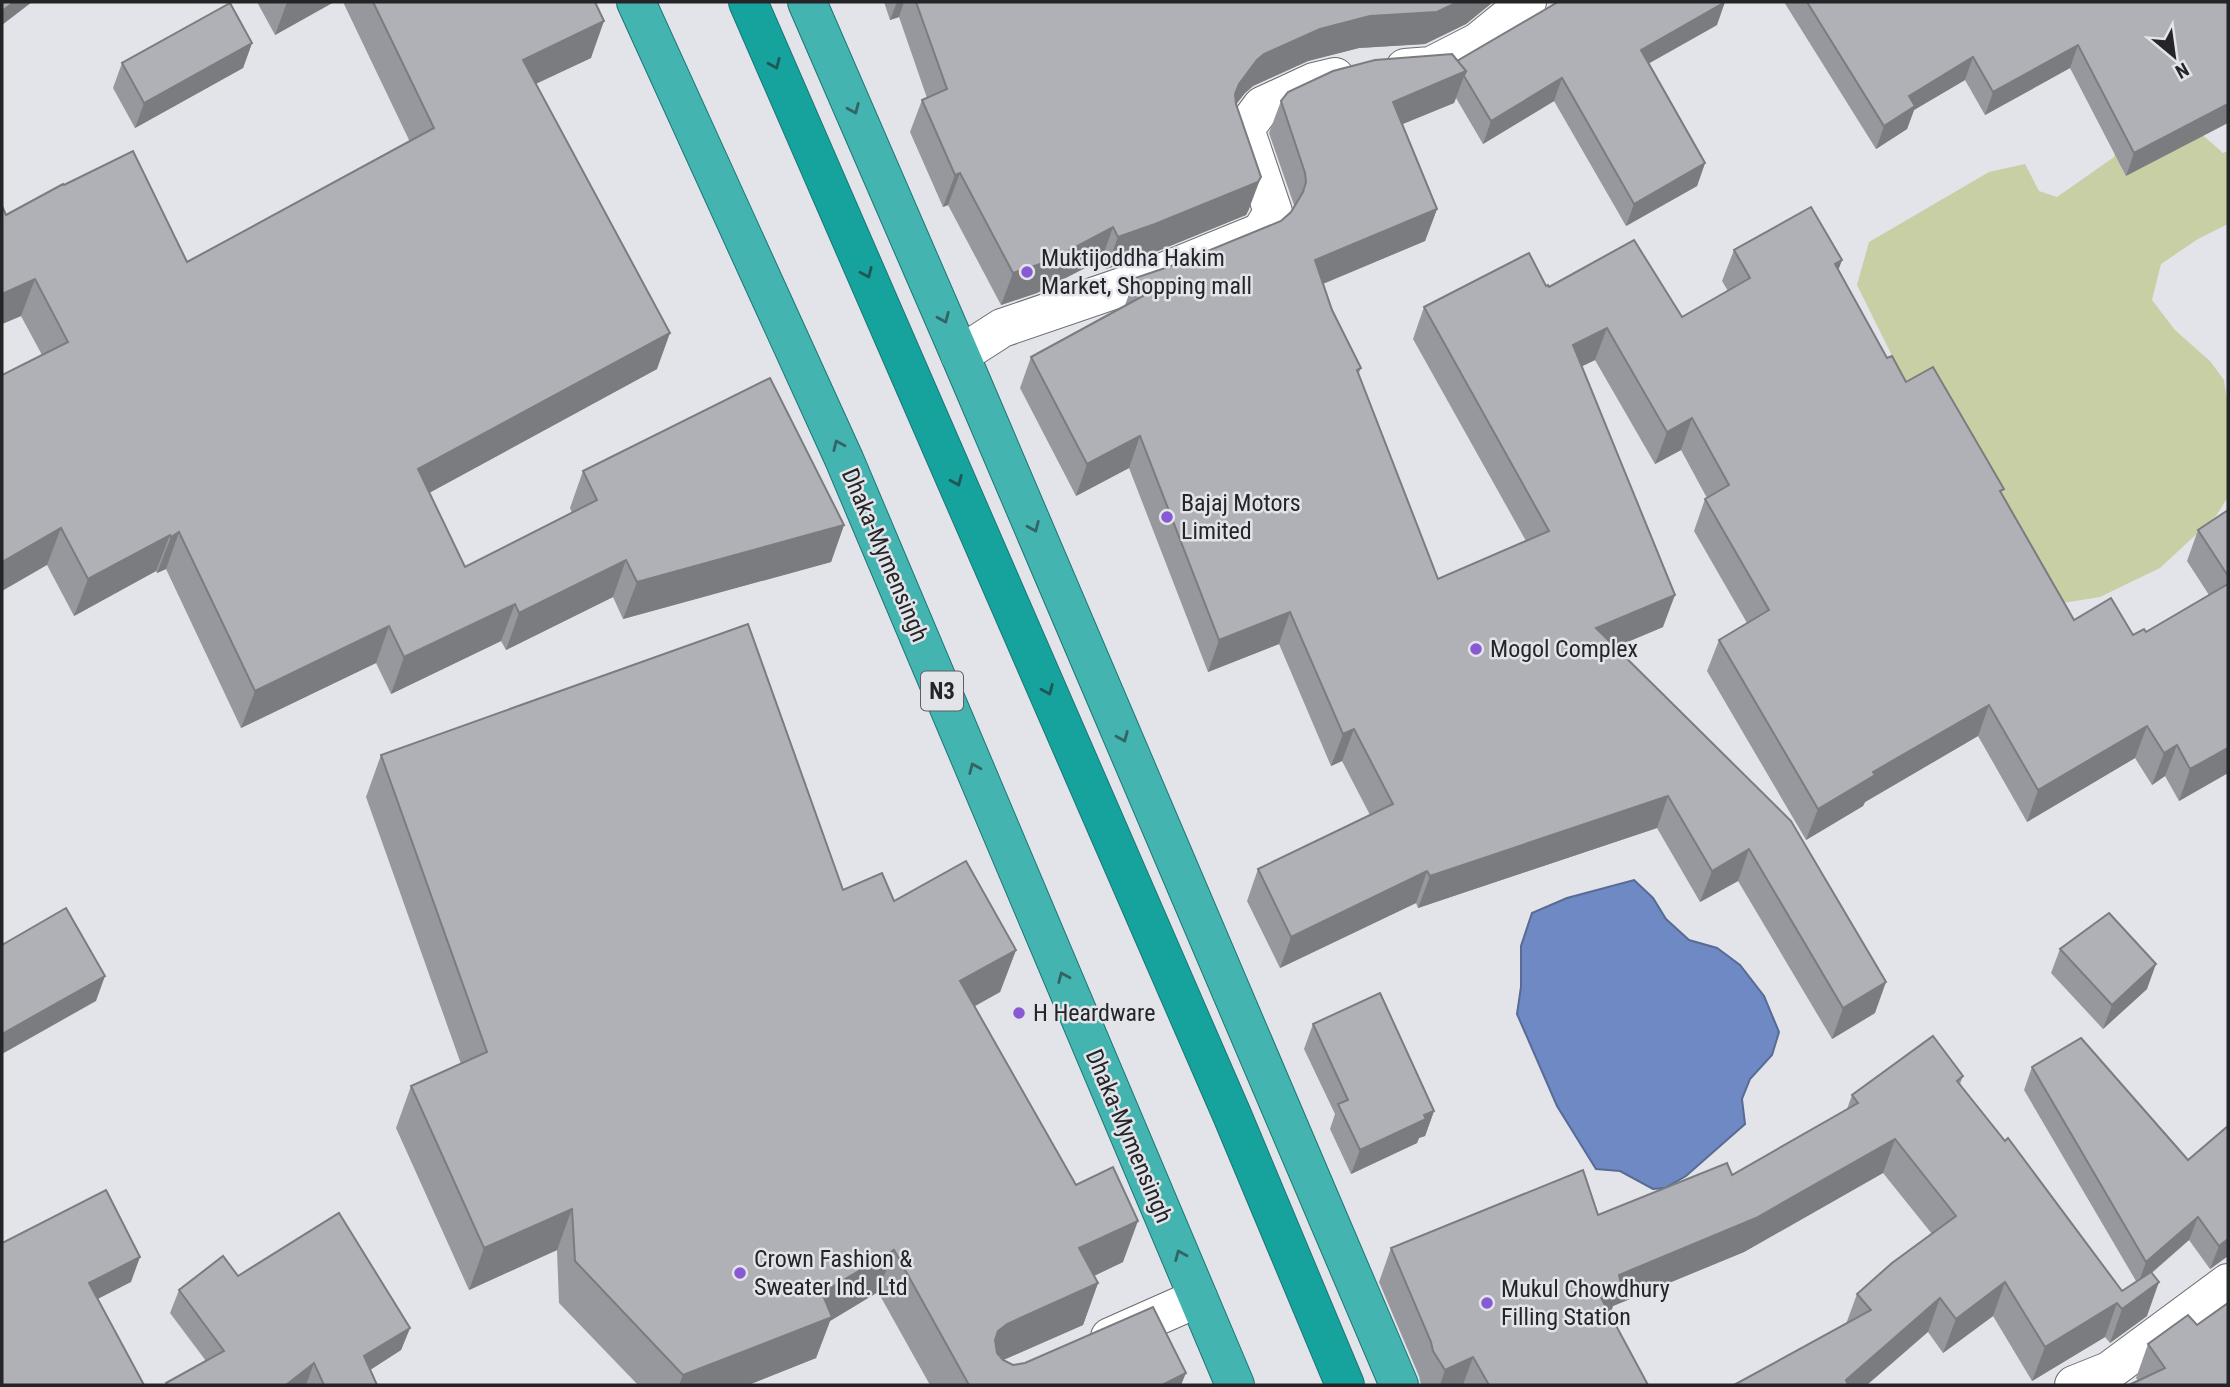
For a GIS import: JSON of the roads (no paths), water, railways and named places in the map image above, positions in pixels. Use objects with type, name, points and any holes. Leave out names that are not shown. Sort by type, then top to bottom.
[{"type":"highway","name":"Dhaka-Mymensingh","points":[[636,2],[844,459],[1235,1385]]},
{"type":"highway","points":[[748,2],[1232,1115],[1345,1385]]},
{"type":"highway","points":[[807,2],[1399,1385]]},
{"type":"street","points":[[960,355],[1002,328],[1151,277],[1261,232],[1273,212],[1245,129],[1262,106],[1314,82],[1360,70],[1431,66],[1478,42],[1527,2]]},
{"type":"street","points":[[2074,1385],[2115,1378],[2228,1283]]},
{"type":"street","points":[[1075,1352],[1198,1298]]},
{"type":"water","points":[[1634,880],[1653,898],[1666,919],[1689,940],[1717,948],[1740,965],[1764,996],[1779,1032],[1772,1055],[1750,1079],[1742,1099],[1745,1124],[1686,1176],[1665,1188],[1653,1189],[1620,1171],[1596,1169],[1557,1106],[1517,1014],[1521,987],[1521,946],[1532,913],[1567,898]]},
{"type":"place","name":"Muktijoddha Hakim Market, Shopping mall","points":[[1027,272]]},
{"type":"place","name":"Bajaj Motors Limited","points":[[1167,517]]},
{"type":"place","name":"Mogol Complex","points":[[1476,649]]},
{"type":"place","name":"H Heardware","points":[[1019,1013]]},
{"type":"place","name":"Crown Fashion & Sweater Ind. Ltd","points":[[740,1273]]},
{"type":"place","name":"Mukul Chowdhury Filling Station","points":[[1487,1303]]}]
